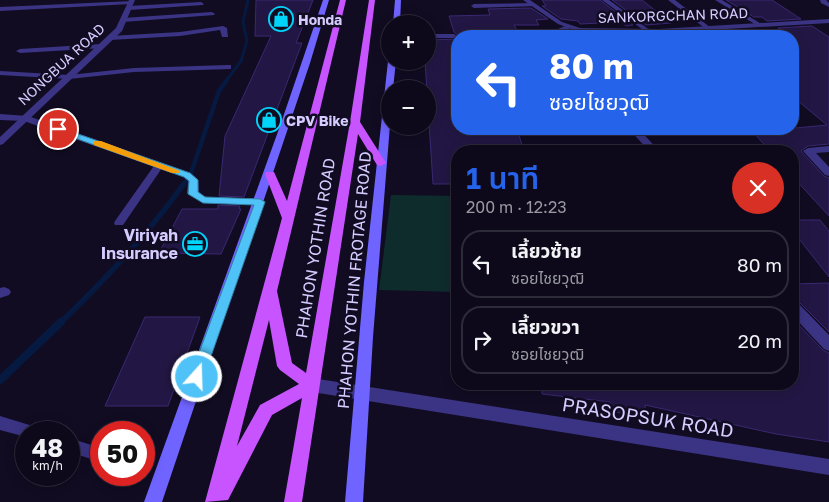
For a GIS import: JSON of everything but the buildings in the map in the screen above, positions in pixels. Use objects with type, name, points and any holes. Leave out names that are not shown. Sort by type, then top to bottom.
[{"type":"main road","points":[[153,502],[300,87],[326,0]]},
{"type":"main road","name":"PHAHON YOTHIN ROAD","points":[[215,502],[343,0]]},
{"type":"main road","name":"PHAHON YOTHIN ROAD","points":[[293,502],[355,122],[372,0]]},
{"type":"main road","points":[[397,15],[398,0]]},
{"type":"main road","name":"PHAHON YOTHIN FROTAGE ROAD","points":[[354,502],[361,394],[391,70]]},
{"type":"main road","points":[[355,122],[381,163]]},
{"type":"main road","points":[[270,174],[288,218]]},
{"type":"main road","points":[[215,502],[266,410],[312,385],[285,366],[270,290]]},
{"type":"street","name":"SANKORGCHAN ROAD","points":[[526,0],[568,27],[595,30]]},
{"type":"street","points":[[0,9],[131,3],[201,4]]},
{"type":"street","name":"NONGBUA ROAD","points":[[0,142],[110,38],[123,20],[131,3]]},
{"type":"street","points":[[474,6],[533,5]]},
{"type":"street","points":[[123,20],[212,14]]},
{"type":"street","name":"SANKORGCHAN ROAD","points":[[668,30],[829,21]]},
{"type":"street","points":[[563,30],[568,27]]},
{"type":"street","points":[[110,38],[180,34],[223,28],[225,34]]},
{"type":"street","points":[[20,51],[101,46]]},
{"type":"street","points":[[0,73],[69,77],[134,70],[228,67]]},
{"type":"street","points":[[0,117],[24,118],[187,175],[194,180],[193,194],[203,200],[260,202]]},
{"type":"street","points":[[639,135],[649,145]]},
{"type":"street","points":[[829,149],[808,151],[829,173]]},
{"type":"street","points":[[799,313],[829,345]]},
{"type":"street","name":"PRASOPSUK ROAD","points":[[312,385],[829,467]]},
{"type":"lane","points":[[605,0],[647,30]]},
{"type":"lane","points":[[671,0],[708,28]]},
{"type":"lane","points":[[718,0],[760,25]]},
{"type":"lane","points":[[823,0],[823,2],[829,5]]},
{"type":"lane","points":[[436,36],[451,36]]},
{"type":"lane","points":[[119,223],[158,165]]},
{"type":"lane","points":[[0,423],[15,428]]},
{"type":"green space","points":[[391,195],[451,196],[451,292],[379,290]]},
{"type":"waterway","points":[[226,81],[241,61],[247,41],[243,22],[248,0]]},
{"type":"waterway","points":[[191,173],[219,91],[227,80]]},
{"type":"waterway","points":[[182,186],[186,181]]},
{"type":"waterway","points":[[61,322],[125,257],[183,185]]},
{"type":"waterway","points":[[0,380],[61,322]]},
{"type":"slow traffic","points":[[98,143],[176,171]]},
{"type":"place","name":"Honda","points":[[281,19]]},
{"type":"place","name":"CPV Bike","points":[[269,120]]},
{"type":"place","name":"Viriyah Insurance","points":[[195,244]]},
{"type":"route","points":[[58,129],[187,175],[194,180],[193,194],[203,200],[260,202],[197,377]]}]
